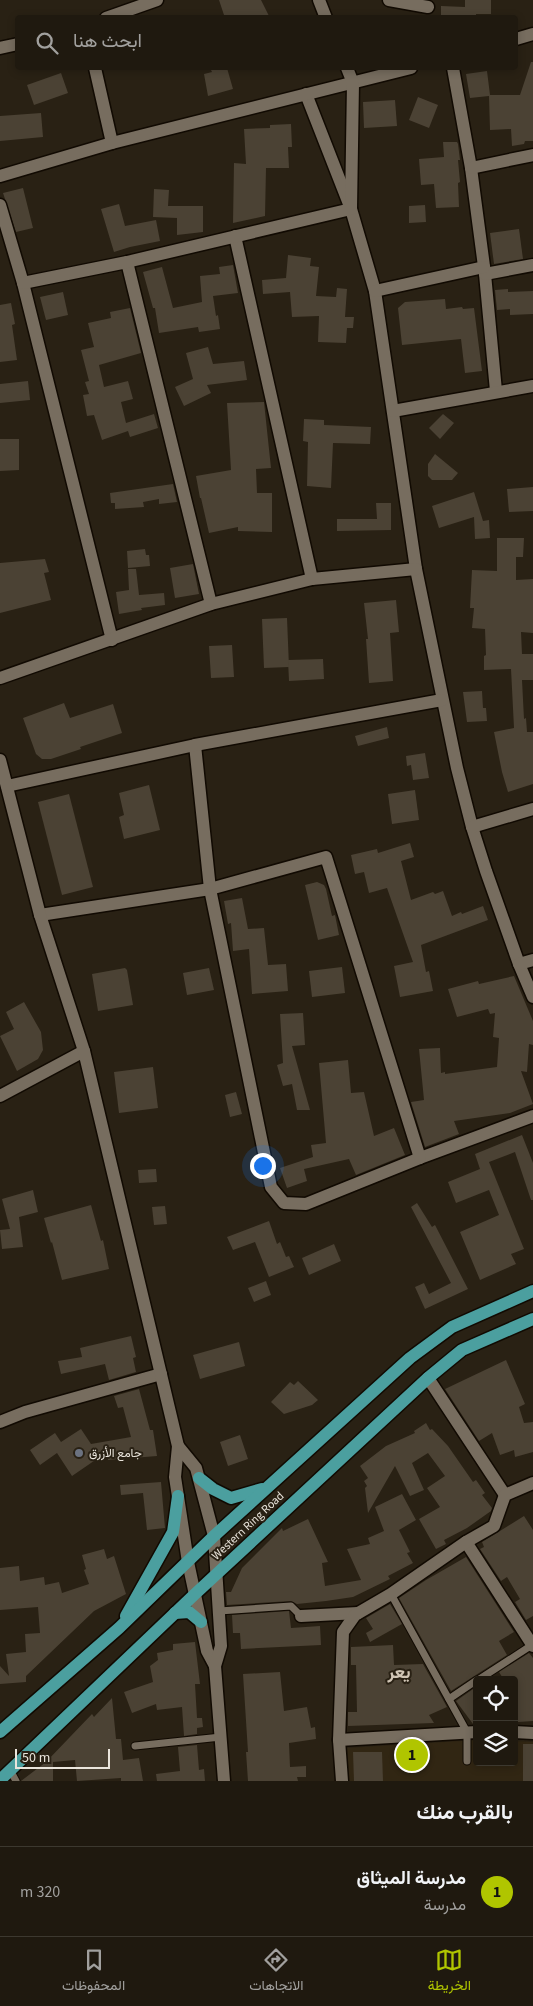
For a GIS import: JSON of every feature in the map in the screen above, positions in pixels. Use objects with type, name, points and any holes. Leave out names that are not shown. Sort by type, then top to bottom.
[{"type":"main road","name":"Western Ring Road","points":[[0,1732],[119,1628],[214,1536],[410,1358],[452,1327],[533,1291]]},
{"type":"main road","name":"Western Ring Road","points":[[0,1780],[13,1776],[175,1613],[428,1378],[462,1350],[533,1319]]},
{"type":"main road","points":[[199,1478],[212,1489],[231,1498],[267,1488]]},
{"type":"main road","points":[[119,1628],[172,1532],[178,1496]]},
{"type":"main road","points":[[175,1613],[189,1612],[201,1622]]},
{"type":"street","points":[[114,15],[157,0]]},
{"type":"street","points":[[319,0],[325,15]]},
{"type":"street","points":[[389,0],[428,8]]},
{"type":"street","points":[[518,38],[533,34]]},
{"type":"street","points":[[0,48],[15,45]]},
{"type":"street","points":[[95,70],[112,143]]},
{"type":"street","points":[[348,70],[353,83],[351,209]]},
{"type":"street","points":[[0,176],[112,143],[402,70]]},
{"type":"street","points":[[453,70],[471,168],[496,391]]},
{"type":"street","points":[[306,94],[351,209],[375,291],[416,569],[442,700],[472,827],[519,964],[533,997]]},
{"type":"street","points":[[471,168],[533,155]]},
{"type":"street","points":[[0,205],[24,283],[112,640]]},
{"type":"street","points":[[24,283],[127,262],[351,209]]},
{"type":"street","points":[[235,236],[312,579]]},
{"type":"street","points":[[127,262],[211,604]]},
{"type":"street","points":[[375,291],[484,271],[533,265]]},
{"type":"street","points":[[392,411],[496,391],[533,386]]},
{"type":"street","points":[[0,678],[211,604],[312,579],[416,569]]},
{"type":"street","points":[[7,786],[195,745],[442,700]]},
{"type":"street","points":[[195,745],[210,889],[271,1187],[284,1203],[306,1204],[420,1158],[533,1116]]},
{"type":"street","points":[[0,760],[40,914],[84,1051],[161,1374],[178,1446],[175,1477],[188,1562],[207,1651],[215,1666]]},
{"type":"street","points":[[472,827],[533,809]]},
{"type":"street","points":[[40,914],[210,889],[326,856],[420,1158]]},
{"type":"street","points":[[519,964],[533,960]]},
{"type":"street","points":[[0,1096],[84,1051]]},
{"type":"street","points":[[0,1422],[25,1412],[161,1374]]},
{"type":"street","points":[[428,1378],[505,1495]]},
{"type":"street","points":[[178,1446],[196,1468],[214,1536],[220,1646],[215,1666],[224,1781]]},
{"type":"street","points":[[342,1781],[339,1740],[343,1632],[358,1613],[391,1594],[466,1542],[494,1526],[505,1495],[533,1483]]},
{"type":"street","points":[[466,1542],[533,1646]]},
{"type":"street","points":[[301,1616],[358,1613]]},
{"type":"street","points":[[339,1740],[472,1732]]},
{"type":"street","points":[[518,1732],[533,1733]]},
{"type":"lane","points":[[391,1594],[449,1699],[472,1732],[468,1761]]},
{"type":"lane","points":[[219,1612],[291,1606],[301,1616]]},
{"type":"lane","points":[[484,1676],[533,1646]]},
{"type":"lane","points":[[449,1699],[473,1683]]},
{"type":"lane","points":[[135,1746],[221,1737]]},
{"type":"shaded area","points":[[473,1740],[473,1766],[518,1766],[518,1741],[533,1742],[533,1781],[349,1781],[347,1748]]},
{"type":"building","points":[[219,0],[261,0],[268,15],[224,15]]},
{"type":"building","points":[[465,0],[491,0],[491,14],[441,15],[441,6],[465,7]]},
{"type":"building","points":[[531,62],[533,62],[533,141],[525,141],[524,144],[512,146],[511,129],[490,130],[489,96],[470,98],[466,74],[487,71],[490,95],[520,95]]},
{"type":"building","points":[[211,70],[228,70],[233,89],[208,96],[204,74],[212,72]]},
{"type":"building","points":[[61,73],[68,93],[34,105],[27,85]]},
{"type":"building","points":[[418,97],[438,105],[429,128],[409,120]]},
{"type":"building","points":[[395,100],[397,126],[364,128],[363,102]]},
{"type":"building","points":[[41,113],[43,137],[0,141],[0,116]]},
{"type":"building","points":[[291,124],[292,147],[288,147],[289,168],[266,168],[265,216],[233,223],[234,163],[246,164],[244,129],[270,128],[270,125]]},
{"type":"building","points":[[443,142],[457,142],[458,144],[460,160],[458,160],[460,182],[458,183],[459,207],[436,208],[434,184],[421,185],[419,159],[444,157]]},
{"type":"building","points":[[23,188],[33,228],[16,232],[3,193]]},
{"type":"building","points":[[154,189],[169,190],[168,206],[203,206],[203,232],[177,235],[177,218],[153,217]]},
{"type":"building","points":[[119,204],[125,226],[156,220],[160,241],[114,252],[101,209]]},
{"type":"building","points":[[425,205],[426,222],[409,223],[409,206]]},
{"type":"building","points":[[519,229],[523,259],[494,264],[490,233]]},
{"type":"building","points":[[288,255],[311,258],[310,266],[319,267],[316,296],[336,297],[337,288],[347,289],[345,317],[354,317],[353,328],[347,328],[346,343],[318,342],[319,316],[292,317],[290,292],[263,294],[262,280],[286,278]]},
{"type":"building","points":[[233,265],[238,293],[213,296],[220,329],[199,332],[198,327],[159,333],[155,308],[153,308],[143,272],[162,267],[173,308],[202,302],[200,276],[220,274],[219,267]]},
{"type":"building","points":[[508,289],[508,292],[533,291],[533,314],[510,315],[510,309],[497,310],[495,290]]},
{"type":"building","points":[[63,292],[68,315],[46,320],[40,297]]},
{"type":"building","points":[[445,299],[446,309],[474,308],[482,371],[465,373],[461,339],[402,345],[398,308],[405,302]]},
{"type":"building","points":[[11,303],[15,324],[12,325],[17,360],[0,362],[0,305]]},
{"type":"building","points":[[130,308],[141,353],[99,365],[104,387],[128,381],[133,399],[121,402],[126,423],[154,414],[158,428],[130,437],[128,431],[102,440],[94,415],[87,416],[83,395],[89,394],[85,382],[89,381],[81,350],[94,347],[88,323],[111,318],[110,312]]},
{"type":"building","points":[[208,347],[213,364],[244,361],[247,380],[207,385],[211,393],[184,406],[175,387],[193,379],[186,353]]},
{"type":"building","points":[[28,381],[30,400],[0,403],[0,384]]},
{"type":"building","points":[[264,402],[271,468],[256,469],[257,493],[272,493],[272,532],[238,531],[238,527],[209,533],[196,476],[231,470],[227,403]]},
{"type":"building","points":[[443,414],[454,423],[440,439],[429,428]]},
{"type":"building","points":[[304,419],[324,420],[324,425],[371,427],[370,444],[333,443],[331,488],[307,486],[308,442],[303,441]]},
{"type":"building","points":[[0,439],[19,439],[19,470],[0,471]]},
{"type":"building","points":[[435,454],[458,473],[452,480],[432,480],[428,476],[428,464]]},
{"type":"building","points":[[173,484],[177,502],[159,504],[159,499],[143,502],[144,507],[115,509],[115,503],[111,503],[110,493]]},
{"type":"building","points":[[533,487],[533,511],[509,512],[507,489]]},
{"type":"building","points":[[474,492],[483,521],[489,520],[490,538],[475,539],[474,517],[439,528],[432,506]]},
{"type":"building","points":[[376,503],[391,503],[391,530],[337,531],[337,519],[377,519]]},
{"type":"building","points":[[497,538],[524,538],[523,557],[516,557],[516,580],[533,579],[533,633],[521,632],[522,654],[533,654],[533,680],[522,680],[524,719],[526,718],[527,732],[533,732],[533,784],[508,792],[494,732],[514,728],[511,669],[484,670],[484,656],[486,655],[485,629],[472,628],[474,608],[470,608],[472,570],[497,571]]},
{"type":"building","points":[[145,549],[146,555],[149,555],[150,566],[128,568],[127,551]]},
{"type":"building","points":[[45,559],[49,572],[44,573],[51,600],[0,613],[0,563]]},
{"type":"building","points":[[193,564],[199,594],[175,598],[170,568]]},
{"type":"building","points":[[128,569],[136,569],[139,595],[164,593],[165,605],[141,608],[142,610],[119,614],[116,592],[129,590]]},
{"type":"building","points":[[396,600],[399,632],[390,633],[393,681],[369,683],[366,639],[368,639],[364,603]]},
{"type":"building","points":[[287,618],[289,667],[264,668],[262,619]]},
{"type":"building","points":[[232,645],[234,677],[211,678],[209,646]]},
{"type":"building","points":[[323,659],[324,679],[289,681],[288,660]]},
{"type":"building","points":[[482,691],[483,708],[486,708],[487,721],[467,722],[463,692]]},
{"type":"building","points":[[64,703],[70,718],[113,704],[122,733],[51,759],[42,759],[36,754],[23,718]]},
{"type":"building","points":[[387,727],[389,738],[358,746],[355,736]]},
{"type":"building","points":[[425,753],[429,778],[413,780],[411,765],[407,766],[406,756]]},
{"type":"building","points":[[149,785],[160,830],[124,839],[119,817],[124,815],[119,793]]},
{"type":"building","points":[[415,790],[419,820],[392,824],[388,794]]},
{"type":"building","points":[[69,794],[93,887],[62,895],[38,802]]},
{"type":"building","points":[[410,843],[414,857],[401,861],[411,900],[433,892],[435,894],[443,891],[452,916],[483,906],[488,920],[421,945],[426,972],[429,971],[433,991],[400,997],[394,966],[413,962],[387,888],[369,893],[364,872],[355,874],[351,855],[377,849],[378,853]]},
{"type":"building","points":[[317,882],[324,885],[326,889],[332,916],[335,915],[339,935],[318,940],[305,885]]},
{"type":"building","points":[[242,898],[248,929],[264,928],[268,965],[286,964],[288,991],[252,994],[249,949],[233,951],[231,923],[228,924],[224,901]]},
{"type":"building","points":[[342,967],[345,993],[312,997],[309,971]]},
{"type":"building","points":[[125,968],[127,970],[133,1005],[98,1011],[92,974]]},
{"type":"building","points":[[209,968],[214,990],[187,995],[183,973]]},
{"type":"building","points":[[514,976],[533,1021],[533,1045],[529,1044],[527,1072],[521,1071],[533,1104],[510,1113],[454,1121],[459,1134],[425,1147],[411,1102],[424,1100],[419,1049],[440,1048],[441,1073],[445,1072],[445,1074],[497,1067],[499,1038],[493,1037],[495,1013],[490,1014],[488,1009],[457,1017],[448,989],[478,981],[479,984]]},
{"type":"building","points":[[24,1002],[41,1032],[43,1050],[38,1059],[17,1071],[0,1036],[14,1029],[6,1012]]},
{"type":"building","points":[[303,1013],[305,1045],[292,1046],[310,1110],[297,1110],[292,1084],[283,1086],[277,1065],[283,1063],[280,1014]]},
{"type":"building","points":[[348,1060],[351,1093],[364,1092],[374,1136],[394,1128],[405,1155],[356,1175],[349,1159],[304,1169],[307,1181],[287,1188],[280,1168],[313,1157],[311,1145],[326,1143],[319,1063]]},
{"type":"building","points":[[153,1067],[158,1108],[119,1113],[114,1072]]},
{"type":"building","points":[[236,1092],[242,1114],[230,1117],[225,1095]]},
{"type":"building","points":[[522,1135],[533,1163],[533,1200],[531,1200],[515,1152],[489,1162],[524,1249],[511,1254],[516,1264],[480,1280],[460,1232],[499,1215],[489,1190],[456,1203],[448,1182],[480,1169],[475,1154]]},
{"type":"building","points":[[156,1169],[157,1182],[139,1183],[138,1170]]},
{"type":"building","points":[[33,1190],[38,1212],[19,1217],[23,1247],[2,1249],[0,1230],[10,1229],[2,1199]]},
{"type":"building","points":[[417,1203],[432,1227],[435,1225],[468,1289],[425,1309],[415,1287],[424,1283],[429,1294],[451,1283],[411,1207]]},
{"type":"building","points":[[91,1205],[101,1241],[103,1240],[109,1269],[62,1280],[44,1218]]},
{"type":"building","points":[[165,1206],[167,1224],[154,1225],[152,1207]]},
{"type":"building","points":[[269,1221],[277,1244],[280,1242],[286,1257],[289,1256],[294,1267],[269,1277],[255,1242],[233,1250],[227,1237]]},
{"type":"building","points":[[334,1244],[341,1261],[309,1275],[302,1258]]},
{"type":"building","points":[[266,1281],[271,1295],[254,1302],[248,1288]]},
{"type":"building","points":[[131,1336],[136,1357],[133,1358],[136,1372],[109,1380],[105,1364],[61,1374],[58,1361],[82,1357],[80,1348]]},
{"type":"building","points":[[239,1342],[245,1366],[200,1379],[193,1355]]},
{"type":"building","points":[[506,1360],[525,1404],[519,1407],[524,1423],[533,1422],[533,1452],[515,1457],[514,1450],[500,1455],[492,1433],[479,1441],[445,1389]]},
{"type":"building","points":[[298,1381],[318,1400],[312,1405],[284,1414],[271,1402],[290,1382],[294,1385]]},
{"type":"building","points":[[139,1389],[150,1430],[153,1430],[157,1456],[108,1460],[107,1452],[72,1476],[57,1453],[40,1465],[30,1450],[55,1433],[61,1442],[81,1429],[91,1444],[131,1437],[123,1407],[118,1408],[114,1396]]},
{"type":"building","points":[[426,1423],[430,1430],[432,1429],[448,1446],[473,1482],[476,1480],[485,1493],[482,1495],[492,1508],[491,1511],[467,1528],[444,1540],[446,1544],[436,1549],[419,1519],[440,1507],[427,1488],[445,1476],[428,1453],[412,1463],[424,1490],[410,1496],[395,1466],[368,1513],[365,1488],[367,1486],[364,1481],[368,1478],[360,1466],[386,1446],[415,1433],[414,1431]]},
{"type":"building","points":[[240,1435],[248,1459],[228,1466],[220,1442]]},
{"type":"building","points":[[161,1482],[165,1528],[147,1530],[143,1493],[121,1495],[120,1485]]},
{"type":"building","points":[[402,1494],[416,1520],[399,1530],[410,1552],[407,1553],[413,1563],[388,1576],[390,1579],[353,1597],[297,1604],[291,1601],[227,1605],[226,1592],[231,1592],[242,1568],[282,1528],[283,1531],[308,1519],[328,1562],[322,1563],[325,1586],[361,1580],[347,1549],[370,1544],[368,1538],[384,1531],[375,1507]]},
{"type":"building","points":[[524,1516],[533,1530],[533,1616],[526,1620],[515,1602],[520,1599],[507,1577],[501,1581],[480,1549],[484,1547],[482,1542]]},
{"type":"building","points":[[104,1549],[107,1559],[114,1556],[126,1594],[94,1611],[26,1676],[26,1682],[0,1684],[0,1666],[9,1676],[6,1654],[26,1652],[25,1634],[40,1633],[38,1607],[0,1610],[0,1568],[19,1566],[20,1581],[44,1577],[45,1585],[59,1582],[62,1593],[89,1584],[84,1570],[86,1569],[82,1555]]},
{"type":"building","points":[[466,1557],[514,1632],[499,1641],[507,1655],[451,1691],[399,1598]]},
{"type":"building","points":[[390,1604],[402,1624],[370,1642],[366,1633],[373,1629],[366,1618]]},
{"type":"building","points":[[289,1611],[291,1628],[320,1626],[321,1645],[241,1649],[240,1633],[233,1633],[232,1615]]},
{"type":"building","points":[[195,1642],[200,1684],[195,1684],[197,1718],[202,1718],[203,1727],[197,1728],[197,1734],[184,1736],[182,1707],[157,1710],[156,1704],[132,1713],[124,1692],[153,1682],[150,1666],[158,1660],[157,1653],[173,1650],[173,1644]]},
{"type":"building","points":[[393,1645],[394,1665],[423,1664],[447,1707],[429,1715],[434,1723],[348,1726],[348,1712],[357,1712],[356,1665],[351,1665],[351,1647]]},
{"type":"building","points":[[529,1653],[533,1658],[533,1721],[518,1722],[518,1676],[502,1676],[499,1672]]},
{"type":"building","points":[[280,1672],[284,1711],[307,1707],[311,1728],[315,1727],[316,1739],[289,1743],[290,1767],[306,1766],[306,1777],[297,1777],[298,1781],[248,1781],[243,1674]]},
{"type":"building","points":[[473,1689],[473,1724],[456,1701]]},
{"type":"building","points":[[112,1698],[116,1739],[121,1739],[123,1760],[139,1758],[143,1781],[121,1781],[121,1778],[77,1781],[75,1760],[53,1762],[53,1781],[21,1781],[46,1762],[92,1714],[94,1717]]},
{"type":"building","points":[[523,1744],[533,1744],[533,1781],[523,1781]]},
{"type":"building","points":[[197,1745],[199,1770],[204,1769],[205,1781],[157,1781],[156,1774],[180,1771],[178,1747]]},
{"type":"building","points":[[353,1752],[382,1752],[383,1781],[354,1781]]},
{"type":"place","name":"جامع الأزرق","points":[[79,1453]]},
{"type":"place","name":"مدرسة الميثاق","points":[[412,1755]]},
{"type":"district","name":"يعر","points":[[399,1672]]}]
